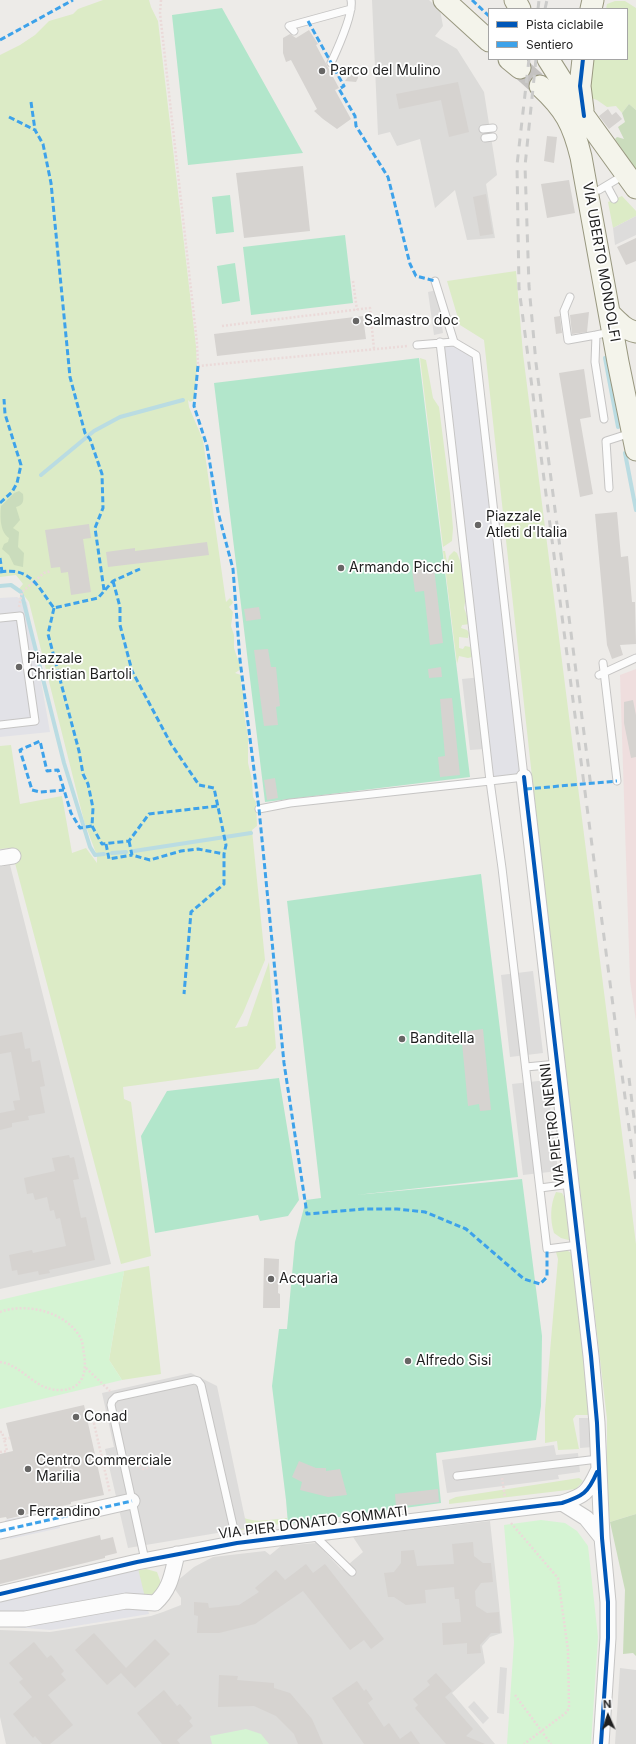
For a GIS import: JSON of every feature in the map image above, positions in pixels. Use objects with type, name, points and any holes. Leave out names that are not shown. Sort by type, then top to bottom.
[{"type":"main road","points":[[444,0],[488,40]]},
{"type":"main road","points":[[549,60],[584,116],[631,181]]},
{"type":"main road","points":[[583,60],[580,86],[584,116]]},
{"type":"main road","name":"VIA UBERTO MONDOLFI","points":[[540,86],[559,105],[574,131],[589,193],[606,327],[634,432]]},
{"type":"main road","points":[[606,327],[620,325],[636,332]]},
{"type":"main road","points":[[634,432],[636,376]]},
{"type":"street","name":"VIA PIETRO NENNI","points":[[524,777],[595,1394],[602,1538],[608,1616],[601,1744]]},
{"type":"street","name":"VIA PIETRO NENNI","points":[[562,1503],[578,1498],[585,1493],[592,1484],[598,1465]]},
{"type":"street","points":[[562,1503],[590,1506],[597,1502],[600,1495]]},
{"type":"street","points":[[0,1531],[131,1498]]},
{"type":"street","name":"VIA PIER DONATO SOMMATI","points":[[0,1594],[145,1560],[238,1543],[562,1503]]},
{"type":"street","points":[[562,1503],[586,1518],[602,1538]]},
{"type":"street","points":[[0,1619],[25,1619],[126,1601],[147,1603],[155,1602],[162,1597],[168,1588],[177,1554]]},
{"type":"lane","points":[[331,63],[339,47],[351,9],[351,0]]},
{"type":"lane","points":[[294,31],[289,26],[351,9]]},
{"type":"lane","points":[[483,129],[493,128]]},
{"type":"lane","points":[[485,138],[493,137]]},
{"type":"lane","points":[[599,190],[607,186],[631,181]]},
{"type":"lane","points":[[607,186],[614,199]]},
{"type":"lane","points":[[435,281],[454,342]]},
{"type":"lane","points":[[570,297],[564,311],[568,340],[606,327]]},
{"type":"lane","points":[[604,419],[595,362],[606,327]]},
{"type":"lane","points":[[440,342],[490,781],[502,868],[547,1249],[578,1245]]},
{"type":"lane","points":[[259,809],[290,803],[524,777],[476,355],[454,342],[417,344]]},
{"type":"lane","points":[[609,488],[606,441],[634,432]]},
{"type":"lane","points":[[0,618],[20,616],[35,721],[0,725]]},
{"type":"lane","points":[[601,673],[636,658]]},
{"type":"lane","points":[[603,663],[601,673],[617,781]]},
{"type":"lane","points":[[526,1067],[558,1064]]},
{"type":"lane","points":[[540,1188],[571,1184]]},
{"type":"lane","points":[[145,1560],[111,1406],[112,1400],[116,1397],[194,1380],[201,1384],[238,1543]]},
{"type":"lane","points":[[457,1476],[598,1465]]},
{"type":"lane","points":[[0,1525],[131,1498]]},
{"type":"lane","points":[[313,1534],[352,1572]]},
{"type":"path","points":[[161,0],[160,13],[197,343],[198,366],[417,344]]},
{"type":"path","points":[[353,281],[357,310]]},
{"type":"path","points":[[222,326],[370,308],[374,349]]},
{"type":"path","points":[[20,616],[19,607],[22,594],[44,573],[51,571]]},
{"type":"path","points":[[0,1312],[10,1309],[32,1308],[43,1310],[67,1323],[77,1332],[82,1340],[86,1368],[80,1382],[76,1386],[59,1390],[46,1388],[35,1382],[14,1366],[0,1362]]},
{"type":"path","points":[[86,1368],[116,1397]]},
{"type":"path","points":[[87,1420],[113,1414]]},
{"type":"path","points":[[93,1419],[111,1495],[104,1497]]},
{"type":"path","points":[[0,1432],[2,1432],[7,1450],[0,1452]]},
{"type":"path","points":[[4,1439],[10,1438]]},
{"type":"path","points":[[134,1462],[143,1469],[152,1467]]},
{"type":"path","points":[[503,1488],[505,1498]]},
{"type":"path","points":[[509,1519],[509,1522],[558,1578],[568,1650],[569,1708],[567,1712],[524,1744]]},
{"type":"path","points":[[514,1695],[551,1744]]},
{"type":"shaded area","points":[[372,0],[429,0],[440,10],[443,26],[435,36],[457,49],[484,92],[497,175],[486,184],[495,238],[467,240],[455,190],[435,208],[420,139],[397,146],[390,132],[378,135]]},
{"type":"shaded area","points":[[636,216],[636,235],[615,245],[613,228]]},
{"type":"shaded area","points":[[437,290],[443,333],[434,335],[428,292]]},
{"type":"shaded area","name":"Piazzale Atleti d'Italia","points":[[440,342],[454,342],[476,355],[524,777],[490,781]]},
{"type":"shaded area","name":"Piazzale Christian Bartoli","points":[[17,597],[27,602],[50,732],[0,737],[0,598]]},
{"type":"shaded area","points":[[636,669],[636,1021],[630,981],[620,675]]},
{"type":"shaded area","points":[[501,675],[484,749],[470,750],[462,679]]},
{"type":"shaded area","points":[[10,865],[111,1264],[0,1289],[0,867]]},
{"type":"shaded area","points":[[533,971],[543,1053],[510,1057],[501,975]]},
{"type":"shaded area","points":[[547,1080],[558,1171],[523,1175],[512,1084]]},
{"type":"shaded area","points":[[191,1373],[217,1386],[247,1528],[128,1548],[105,1449],[114,1447],[102,1393]]},
{"type":"shaded area","points":[[579,1418],[591,1418],[593,1447],[580,1448]]},
{"type":"shaded area","points":[[554,1445],[556,1455],[578,1453],[580,1472],[558,1475],[559,1479],[447,1493],[442,1460]]},
{"type":"shaded area","points":[[55,1509],[60,1528],[10,1539],[5,1520]]},
{"type":"shaded area","points":[[490,1521],[502,1633],[490,1637],[482,1646],[485,1663],[452,1693],[495,1744],[6,1744],[0,1717],[0,1630],[50,1632],[151,1616],[163,1612],[181,1605],[181,1598],[172,1585],[194,1567],[213,1557],[265,1551],[270,1555],[281,1546],[316,1543],[342,1570],[363,1552],[353,1537]]},
{"type":"shaded area","points":[[136,1560],[149,1614],[51,1630],[0,1626],[0,1589]]},
{"type":"shaded area","points":[[500,1667],[507,1668],[504,1714],[497,1713]]},
{"type":"shaded area","points":[[620,1668],[636,1670],[636,1744],[615,1744]]},
{"type":"shaded area","points":[[474,1701],[489,1718],[483,1724],[468,1707]]},
{"type":"green space","points":[[103,0],[149,0],[158,21],[196,346],[197,368],[194,400],[190,402],[188,400],[189,407],[203,440],[226,602],[230,598],[233,602],[229,607],[233,612],[231,626],[234,635],[234,648],[241,669],[235,673],[241,675],[241,687],[244,694],[244,713],[248,737],[248,763],[252,780],[253,797],[256,802],[257,826],[252,830],[265,960],[243,1013],[235,1028],[247,1026],[269,962],[276,1048],[258,1069],[123,1087],[124,1099],[131,1102],[151,1256],[121,1264],[11,848],[0,849],[0,746],[11,745],[20,804],[62,796],[72,853],[86,848],[97,863],[97,856],[84,821],[29,602],[19,589],[23,584],[16,575],[0,577],[0,55],[20,45],[35,35],[49,21],[73,14],[78,9]]},
{"type":"green space","points":[[615,1],[625,1],[636,8],[636,110],[629,104],[622,113],[616,106],[607,107],[597,100],[585,96],[589,60],[628,60],[628,8],[606,8],[607,4]]},
{"type":"green space","points":[[222,8],[303,153],[188,165],[172,15]]},
{"type":"green space","points":[[629,104],[636,110],[636,170],[615,139],[617,137],[624,139],[618,127],[625,122],[622,113]]},
{"type":"green space","points":[[230,195],[234,232],[216,234],[212,197]]},
{"type":"green space","points":[[622,196],[636,211],[636,216],[613,228],[608,202]]},
{"type":"green space","points":[[345,235],[353,303],[251,315],[243,247]]},
{"type":"green space","points":[[235,263],[240,301],[222,304],[217,266]]},
{"type":"green space","points":[[516,271],[523,354],[636,1244],[636,1514],[610,1522],[607,1484],[607,1419],[534,795],[484,340],[460,325],[447,281]]},
{"type":"green space","name":"Armando Picchi","points":[[419,358],[470,777],[265,802],[214,383]]},
{"type":"green space","points":[[420,358],[426,360],[433,398],[439,407],[450,493],[453,528],[452,541],[443,547]]},
{"type":"green space","points":[[19,491],[23,494],[22,504],[16,507],[20,520],[13,528],[19,532],[18,547],[24,553],[23,567],[14,565],[9,555],[2,549],[4,544],[8,542],[9,538],[2,528],[1,506],[14,493]]},
{"type":"green space","points":[[443,551],[445,551],[447,562],[449,556],[454,551],[457,553],[464,571],[466,597],[464,608],[470,624],[462,625],[461,628],[467,630],[469,633],[468,638],[459,637],[459,648],[463,649],[465,646],[477,651],[476,656],[468,658],[459,656],[457,664]]},
{"type":"green space","points":[[481,874],[518,1177],[356,1195],[522,1179],[542,1336],[541,1406],[536,1440],[436,1453],[441,1503],[288,1524],[272,1386],[279,1329],[287,1329],[295,1242],[306,1200],[321,1198],[287,901]]},
{"type":"green space","points":[[279,1078],[299,1200],[288,1216],[260,1221],[258,1215],[155,1233],[141,1136],[167,1091]]},
{"type":"green space","points":[[556,1192],[562,1193],[567,1202],[572,1241],[561,1238],[554,1233],[551,1212]]},
{"type":"green space","points":[[568,1251],[573,1254],[587,1368],[589,1415],[576,1415],[573,1419],[579,1449],[558,1450],[557,1441],[545,1443],[545,1410],[558,1259],[556,1252]]},
{"type":"green space","points":[[149,1266],[161,1374],[122,1380],[109,1360],[124,1271]]},
{"type":"green space","points":[[124,1271],[109,1360],[122,1380],[0,1409],[0,1300]]},
{"type":"green space","points":[[579,1478],[583,1481],[576,1489],[449,1504],[449,1500],[456,1497]]},
{"type":"green space","points":[[636,1514],[636,1656],[633,1653],[623,1654],[625,1590],[610,1522]]},
{"type":"green space","points":[[242,1517],[259,1521],[287,1518],[287,1523],[241,1530],[239,1520]]},
{"type":"green space","points":[[541,1520],[565,1523],[577,1531],[588,1546],[598,1637],[591,1744],[507,1744],[514,1642],[504,1525]]},
{"type":"green space","points":[[146,1569],[157,1572],[162,1586],[154,1598],[139,1598],[135,1571]]},
{"type":"green space","points":[[246,1729],[261,1734],[269,1744],[212,1744],[210,1736]]},
{"type":"building","points":[[309,30],[318,44],[316,45],[339,88],[335,90],[351,119],[337,129],[314,111],[317,109],[291,60],[286,62],[283,53],[283,38],[290,34],[296,38]]},
{"type":"building","points":[[354,72],[358,75],[356,82],[345,81],[350,74]]},
{"type":"building","points":[[458,82],[469,132],[449,137],[441,100],[399,109],[396,94]]},
{"type":"building","points":[[608,109],[612,115],[616,112],[622,119],[609,129],[599,116]]},
{"type":"building","points":[[547,136],[557,137],[554,163],[544,161]]},
{"type":"building","points":[[303,166],[310,231],[244,238],[236,173]]},
{"type":"building","points":[[569,180],[575,213],[547,218],[541,184]]},
{"type":"building","points":[[486,194],[493,234],[480,236],[473,197]]},
{"type":"building","points":[[636,238],[636,261],[626,265],[617,247]]},
{"type":"building","points":[[589,312],[587,332],[572,334],[570,315]]},
{"type":"building","points":[[363,316],[366,339],[217,356],[214,334]]},
{"type":"building","points":[[560,316],[562,333],[556,334],[554,317]]},
{"type":"building","points":[[584,369],[591,417],[580,419],[593,494],[580,497],[559,373]]},
{"type":"building","points":[[617,512],[621,557],[628,556],[632,602],[635,602],[636,644],[620,645],[623,655],[612,659],[607,645],[595,514]]},
{"type":"building","points":[[89,524],[91,538],[83,539],[91,592],[71,595],[68,572],[61,573],[60,567],[51,568],[45,530]]},
{"type":"building","points":[[207,542],[209,555],[108,567],[106,552],[135,548],[135,551]]},
{"type":"building","points":[[434,568],[443,643],[430,645],[424,591],[415,592],[412,570]]},
{"type":"building","points":[[259,607],[261,619],[246,621],[244,609]]},
{"type":"building","points":[[268,649],[271,667],[276,667],[280,706],[276,707],[278,725],[264,726],[254,650]]},
{"type":"building","points":[[441,667],[442,677],[429,678],[428,669]]},
{"type":"building","points":[[452,698],[460,775],[440,777],[438,757],[445,756],[440,699]]},
{"type":"building","points":[[633,700],[636,715],[636,757],[631,758],[624,723],[624,702]]},
{"type":"building","points":[[275,778],[278,798],[267,800],[264,780]]},
{"type":"building","points":[[483,1029],[491,1110],[480,1111],[479,1104],[468,1106],[461,1032]]},
{"type":"building","points":[[22,1032],[25,1049],[30,1048],[32,1062],[40,1060],[45,1086],[40,1087],[45,1113],[28,1116],[29,1120],[12,1123],[12,1127],[0,1130],[0,1113],[15,1110],[13,1101],[20,1100],[11,1052],[0,1054],[0,1036]]},
{"type":"building","points":[[69,1155],[70,1158],[74,1157],[79,1179],[73,1180],[81,1218],[86,1217],[95,1260],[49,1270],[50,1273],[39,1275],[38,1271],[18,1275],[17,1270],[12,1271],[9,1255],[32,1250],[33,1253],[66,1246],[60,1218],[56,1219],[54,1210],[50,1211],[47,1197],[35,1200],[33,1193],[27,1194],[24,1178],[55,1171],[52,1158]]},
{"type":"building","points":[[264,1258],[279,1259],[278,1293],[280,1294],[280,1308],[263,1308]]},
{"type":"building","points":[[84,1405],[104,1495],[7,1519],[6,1517],[0,1518],[0,1454],[13,1451],[6,1423]]},
{"type":"building","points":[[299,1461],[316,1468],[326,1468],[326,1471],[340,1469],[347,1495],[328,1497],[300,1490],[302,1482],[292,1477]]},
{"type":"building","points":[[438,1489],[439,1502],[396,1507],[395,1494]]},
{"type":"building","points":[[100,1535],[101,1540],[113,1537],[117,1553],[105,1556],[105,1558],[0,1584],[0,1560]]},
{"type":"building","points":[[473,1542],[474,1556],[483,1563],[491,1563],[493,1582],[481,1583],[475,1591],[476,1606],[487,1613],[499,1612],[500,1633],[491,1633],[480,1645],[481,1653],[467,1654],[467,1643],[443,1645],[442,1623],[461,1622],[459,1599],[455,1599],[454,1587],[425,1590],[426,1603],[406,1605],[394,1597],[388,1597],[384,1573],[394,1572],[401,1563],[401,1551],[414,1550],[417,1566],[454,1564],[452,1544]]},
{"type":"building","points":[[306,1564],[313,1573],[325,1564],[384,1639],[371,1649],[364,1640],[350,1650],[303,1591],[255,1624],[219,1633],[197,1633],[198,1616],[194,1615],[194,1602],[208,1603],[209,1608],[239,1605],[259,1592],[255,1588],[276,1570],[285,1580]]},
{"type":"building","points":[[94,1633],[126,1668],[155,1639],[170,1654],[135,1688],[121,1673],[107,1685],[75,1650]]},
{"type":"building","points":[[34,1642],[47,1658],[51,1655],[64,1671],[61,1674],[66,1680],[48,1695],[73,1725],[50,1744],[42,1744],[35,1736],[33,1738],[13,1714],[32,1697],[19,1682],[23,1679],[9,1663]]},
{"type":"building","points":[[436,1673],[452,1691],[445,1697],[473,1729],[466,1736],[485,1744],[446,1744],[415,1708],[418,1705],[413,1699],[430,1685],[427,1681]]},
{"type":"building","points":[[219,1675],[238,1676],[237,1680],[274,1683],[274,1688],[290,1693],[312,1719],[323,1744],[298,1744],[294,1734],[276,1716],[254,1706],[218,1707]]},
{"type":"building","points":[[357,1681],[364,1691],[366,1689],[373,1699],[368,1703],[384,1727],[389,1723],[400,1739],[411,1731],[420,1744],[364,1744],[332,1698]]},
{"type":"building","points":[[164,1690],[177,1706],[180,1704],[192,1718],[189,1721],[193,1726],[177,1740],[180,1744],[162,1744],[137,1713]]},
{"type":"waterway","points":[[605,358],[618,427]]},
{"type":"waterway","points":[[41,475],[94,431],[120,417],[183,400]]},
{"type":"waterway","points":[[625,453],[636,510]]},
{"type":"waterway","points":[[0,586],[11,585],[21,592]]},
{"type":"waterway","points":[[22,595],[64,763],[90,847],[95,855],[104,854]]},
{"type":"waterway","points":[[134,851],[251,833]]},
{"type":"waterway","points":[[112,853],[126,852]]},
{"type":"tunnel","points":[[520,68],[540,86]]},
{"type":"railway","points":[[538,8],[539,0]]},
{"type":"railway","points":[[545,8],[547,0]]},
{"type":"railway","points":[[529,60],[517,165],[519,288],[636,1181]]},
{"type":"railway","points":[[536,60],[525,166],[529,286],[536,363],[591,787]]},
{"type":"railway","points":[[629,1078],[636,1134]]},
{"type":"marked path","points":[[0,40],[73,0]]},
{"type":"marked path","points":[[472,0],[488,15]]},
{"type":"marked path","points":[[308,21],[344,86],[339,89],[355,116],[356,126],[388,177],[410,264],[416,276],[435,281]]},
{"type":"marked path","points":[[31,102],[35,130]]},
{"type":"marked path","points":[[9,117],[35,130],[43,144],[51,183],[70,377],[85,433],[90,439],[102,474],[103,508],[95,528],[104,590]]},
{"type":"marked path","points":[[198,366],[194,406],[207,446],[218,512],[233,569],[240,660],[259,809],[284,1063],[307,1214],[363,1209],[397,1209],[425,1212],[466,1229],[524,1279],[540,1284],[547,1277],[547,1249]]},
{"type":"marked path","points":[[0,503],[12,492],[17,483],[21,465],[5,414],[4,399]]},
{"type":"marked path","points":[[0,558],[2,572]]},
{"type":"marked path","points":[[0,572],[11,571],[26,575],[38,586],[54,608],[98,598],[113,581],[140,569]]},
{"type":"marked path","points":[[113,581],[120,607],[120,625],[132,671],[171,744],[199,785],[214,788],[226,845],[224,854],[224,884],[191,912],[184,994]]},
{"type":"marked path","points":[[54,608],[48,634],[79,751],[83,774],[88,784],[93,808],[92,826],[80,828],[71,813],[58,770],[47,771],[40,741],[20,750],[32,790],[40,792],[64,790]]},
{"type":"marked path","points":[[526,789],[617,781]]},
{"type":"marked path","points":[[92,826],[102,844],[129,841],[149,814],[218,806]]},
{"type":"marked path","points":[[129,841],[132,855],[150,860],[181,851],[198,849],[224,854]]},
{"type":"marked path","points":[[106,844],[109,859],[132,855]]},
{"type":"marked path","points":[[0,1531],[132,1501]]},
{"type":"cycle path","points":[[583,60],[580,86],[584,116]]},
{"type":"cycle path","points":[[524,777],[591,1356],[597,1423],[602,1538],[608,1602],[608,1638],[601,1744]]},
{"type":"cycle path","points":[[0,1594],[137,1562],[237,1543],[562,1503],[584,1493],[591,1485],[597,1472]]},
{"type":"place","name":"Parco del Mulino","points":[[322,71]]},
{"type":"place","name":"Salmastro doc","points":[[356,321]]},
{"type":"place","name":"Piazzale Atleti d'Italia","points":[[478,525]]},
{"type":"place","name":"Armando Picchi","points":[[341,568]]},
{"type":"place","name":"Piazzale Christian Bartoli","points":[[19,667]]},
{"type":"place","name":"Banditella","points":[[402,1039]]},
{"type":"place","name":"Acquaria","points":[[271,1279]]},
{"type":"place","name":"Alfredo Sisi","points":[[408,1361]]},
{"type":"place","name":"Conad","points":[[76,1417]]},
{"type":"place","name":"Centro Commerciale Marilia","points":[[28,1469]]},
{"type":"place","name":"Ferrandino","points":[[21,1512]]}]
